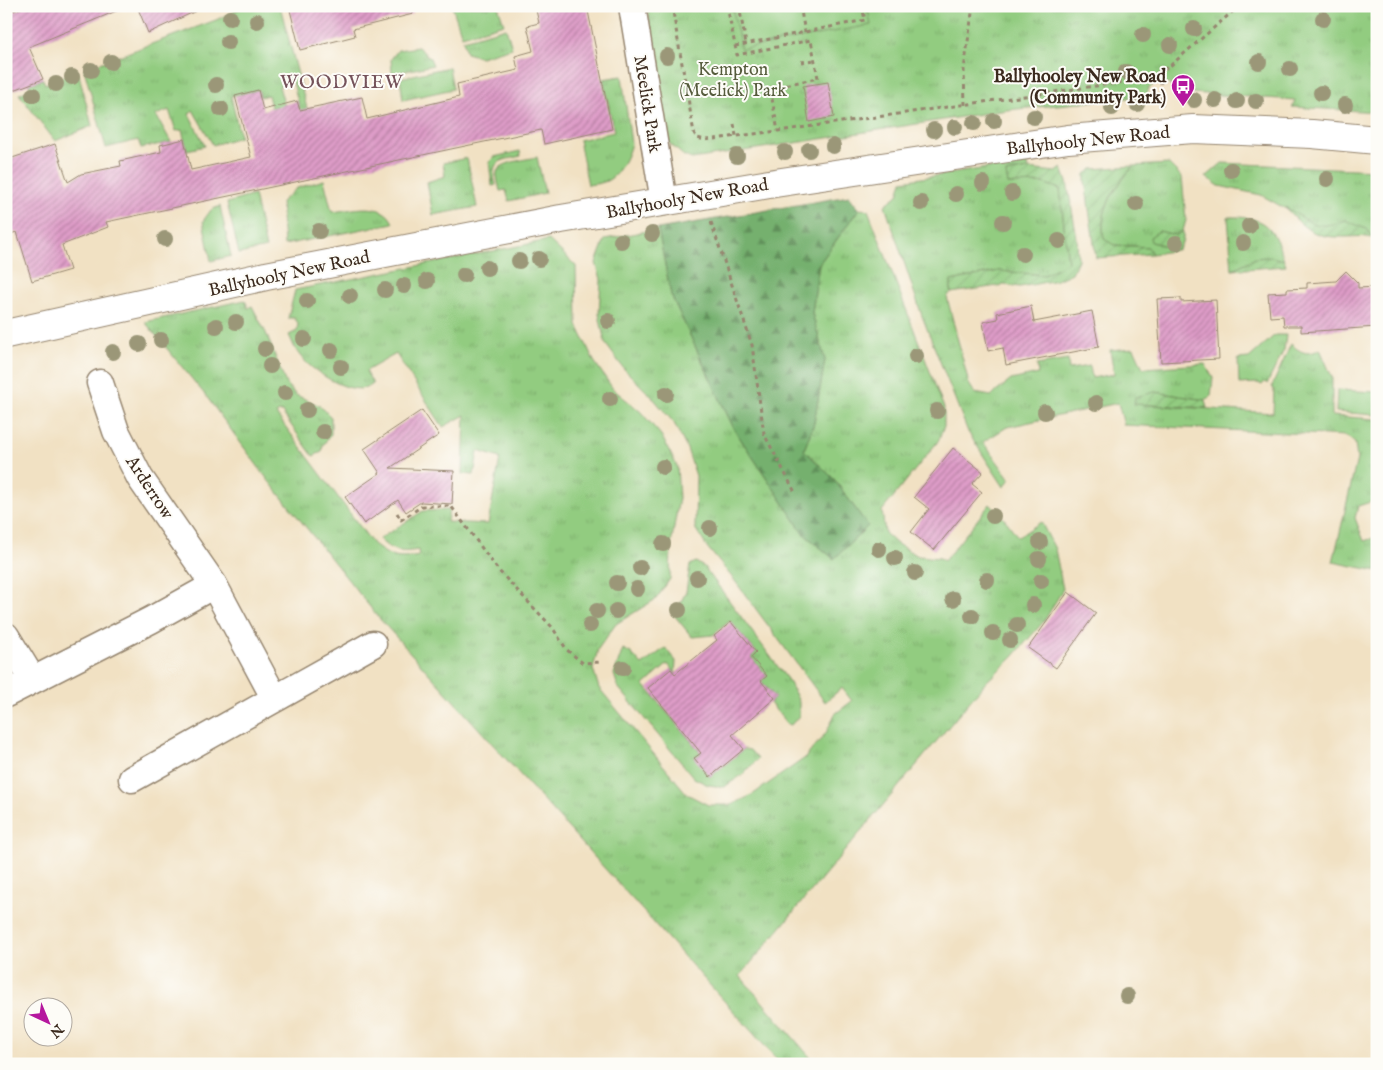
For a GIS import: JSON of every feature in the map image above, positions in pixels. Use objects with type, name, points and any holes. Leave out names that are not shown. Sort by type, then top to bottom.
[{"type":"main road","name":"Ballyhooly New Road","points":[[6,334],[266,276],[561,219],[1068,139],[1164,130],[1252,130],[1377,140]]},
{"type":"street","name":"Meelick Park","points":[[632,6],[664,202]]},
{"type":"street","name":"Arderrow","points":[[100,383],[116,431],[140,478],[214,585],[275,699]]},
{"type":"street","points":[[6,694],[151,620],[214,585]]},
{"type":"street","points":[[6,636],[33,680]]},
{"type":"street","points":[[132,779],[373,644]]},
{"type":"path","points":[[672,6],[694,133],[698,138],[705,140],[1131,81],[1160,72],[1183,55],[1239,6]]},
{"type":"path","points":[[726,6],[737,55],[811,40],[818,78],[770,88],[778,131]]},
{"type":"path","points":[[739,6],[746,44]]},
{"type":"path","points":[[800,6],[805,32]]},
{"type":"path","points":[[735,46],[865,20],[862,6]]},
{"type":"path","points":[[965,104],[964,70],[973,6]]},
{"type":"path","points":[[801,62],[814,60]]},
{"type":"path","points":[[1160,72],[1160,82]]},
{"type":"path","points":[[734,124],[736,136]]},
{"type":"path","points":[[710,218],[752,345],[764,434],[796,494]]},
{"type":"path","points":[[397,513],[401,520],[422,506],[451,506],[498,570],[552,627],[567,650],[583,663],[601,662]]},
{"type":"green space","points":[[245,6],[280,6],[309,116],[302,118],[293,82],[279,86],[284,104],[274,120],[268,95],[260,97],[258,90],[231,96],[240,137],[213,145],[193,110],[189,114],[205,146],[187,150],[182,130],[176,131],[169,110],[156,115],[171,142],[141,148],[138,140],[106,148],[84,69],[216,20]]},
{"type":"green space","points":[[452,6],[498,6],[504,24],[462,36]]},
{"type":"green space","name":"Kempton (Meelick) Park","points":[[647,6],[1377,6],[1377,112],[1292,107],[1295,100],[1176,92],[1169,84],[1157,82],[1148,89],[1147,96],[1007,110],[692,159],[684,156],[669,143]]},
{"type":"green space","points":[[732,6],[867,6],[871,25],[741,49]]},
{"type":"green space","points":[[506,28],[512,48],[481,57],[466,53],[463,40]]},
{"type":"green space","points":[[418,47],[430,58],[433,65],[392,74],[391,59],[398,50]]},
{"type":"green space","points":[[449,67],[453,89],[403,100],[400,78]]},
{"type":"green space","points":[[78,71],[92,126],[55,141],[19,94],[31,89],[29,84],[43,79],[45,84]]},
{"type":"green space","points":[[622,76],[631,143],[630,148],[622,166],[614,176],[604,182],[588,185],[579,140],[614,132],[603,79]]},
{"type":"green space","points":[[520,151],[521,156],[502,161],[495,166],[494,177],[496,185],[492,186],[489,162],[494,157]]},
{"type":"green space","points":[[537,157],[545,193],[509,201],[506,190],[500,191],[497,172],[508,163]]},
{"type":"green space","points":[[467,158],[477,207],[433,215],[427,182],[445,176],[443,163]]},
{"type":"green space","points":[[1026,162],[1028,169],[1006,173],[1008,184],[1043,183],[1060,189],[1068,263],[1044,275],[999,271],[951,281],[951,293],[947,297],[969,384],[975,393],[991,396],[1011,380],[1038,374],[1037,365],[1068,360],[1069,369],[1090,366],[1092,378],[1114,374],[1110,350],[1134,348],[1143,368],[1205,364],[1213,378],[1211,396],[1205,400],[1155,392],[1134,404],[1273,413],[1274,390],[1272,386],[1291,344],[1298,350],[1308,353],[1320,349],[1332,377],[1332,416],[1377,419],[1377,500],[1358,506],[1355,518],[1364,541],[1377,537],[1377,571],[1333,562],[1357,459],[1355,443],[1346,436],[1124,425],[1118,403],[1007,427],[983,442],[1010,479],[1004,487],[968,432],[922,316],[885,205],[898,195],[902,181]]},
{"type":"green space","points":[[1222,163],[1377,170],[1377,241],[1366,229],[1316,226],[1261,195],[1219,186],[1206,177]]},
{"type":"green space","points":[[1169,164],[1182,177],[1186,220],[1183,231],[1175,235],[1159,231],[1151,242],[1163,245],[1172,251],[1152,254],[1147,247],[1114,245],[1104,240],[1103,218],[1106,209],[1114,192],[1133,166]]},
{"type":"green space","points":[[1133,166],[1114,191],[1106,208],[1103,218],[1104,239],[1114,245],[1148,247],[1152,254],[1096,258],[1085,174],[1092,169]]},
{"type":"green space","points":[[1062,168],[1067,182],[1077,238],[1078,260],[1072,273],[1057,280],[1020,287],[1004,285],[951,293],[951,281],[999,271],[1044,275],[1068,262],[1060,189],[1043,183],[1008,184],[1006,173],[1028,169],[1056,172]]},
{"type":"green space","points":[[324,180],[332,212],[366,208],[375,209],[382,211],[393,223],[284,245],[281,202],[297,188]]},
{"type":"green space","points":[[254,195],[266,248],[239,254],[227,203]]},
{"type":"green space","points":[[849,196],[859,209],[819,264],[812,313],[825,360],[814,423],[804,450],[834,479],[868,526],[834,559],[804,534],[734,429],[671,295],[658,229]]},
{"type":"green space","points":[[220,206],[231,256],[211,261],[203,221],[211,210]]},
{"type":"green space","points":[[1285,207],[1319,225],[1345,220],[1366,229],[1375,239],[1334,237],[1317,234],[1298,221]]},
{"type":"green space","points":[[859,209],[868,210],[944,408],[944,426],[939,440],[882,511],[885,533],[897,544],[918,556],[940,558],[944,561],[990,504],[1018,537],[1041,522],[1055,549],[1063,589],[1045,620],[1012,658],[986,682],[740,976],[816,1064],[781,1064],[378,617],[268,480],[206,396],[145,322],[245,300],[248,308],[252,306],[266,333],[286,384],[296,395],[320,406],[331,417],[331,434],[323,445],[322,452],[313,456],[281,411],[276,414],[373,544],[394,557],[419,556],[418,550],[392,549],[379,539],[423,511],[449,510],[447,522],[488,524],[500,458],[478,451],[474,475],[463,474],[465,415],[443,427],[396,354],[366,371],[373,384],[365,388],[355,389],[344,386],[332,381],[311,367],[303,360],[289,335],[297,331],[298,323],[294,318],[288,318],[295,290],[549,240],[576,266],[577,325],[594,361],[613,389],[640,411],[661,435],[677,466],[679,498],[671,545],[670,579],[656,599],[616,624],[598,649],[593,669],[599,688],[687,794],[708,805],[731,805],[752,795],[805,758],[826,733],[835,714],[852,701],[842,688],[825,702],[735,581],[707,547],[695,528],[696,476],[687,449],[674,423],[653,398],[624,369],[605,343],[599,314],[601,279],[596,263],[605,239],[658,229],[671,295],[734,429],[804,534],[834,559],[868,526],[834,479],[804,450],[814,423],[825,360],[812,313],[819,264]]},
{"type":"green space","points":[[1228,217],[1250,219],[1265,225],[1276,239],[1284,260],[1256,259],[1232,270]]},
{"type":"green space","points":[[1159,231],[1175,235],[1183,231],[1183,241],[1179,249],[1172,251],[1163,245],[1151,242],[1150,237]]},
{"type":"green space","points":[[1271,257],[1284,260],[1286,266],[1232,270],[1255,258]]},
{"type":"green space","points":[[1275,335],[1286,335],[1284,350],[1267,384],[1265,382],[1262,385],[1258,383],[1239,384],[1238,359],[1249,358]]},
{"type":"green space","points":[[1337,390],[1377,392],[1376,415],[1336,412]]},
{"type":"green space","points":[[1155,392],[1205,400],[1207,408],[1134,404],[1135,397]]},
{"type":"green space","points":[[696,562],[705,568],[790,683],[799,702],[799,716],[791,725],[787,724],[770,703],[775,698],[761,681],[767,676],[751,657],[756,652],[730,621],[713,635],[692,637],[674,615],[686,592],[690,565]]},
{"type":"green space","points":[[665,648],[676,661],[675,674],[668,664],[644,685],[701,753],[695,758],[710,777],[744,749],[750,750],[758,759],[742,775],[724,787],[708,785],[694,778],[618,687],[614,674],[623,649],[631,653],[642,665]]},
{"type":"building","points":[[6,6],[12,6],[14,11],[25,6],[126,7],[29,47],[43,79],[6,93]]},
{"type":"building","points":[[137,6],[207,6],[148,33]]},
{"type":"building","points":[[289,6],[413,6],[413,14],[353,29],[355,36],[300,50]]},
{"type":"building","points":[[535,6],[587,6],[612,129],[544,144],[541,130],[106,222],[108,227],[62,245],[70,270],[32,281],[17,232],[6,235],[6,160],[55,144],[68,182],[81,174],[121,166],[120,161],[161,152],[160,145],[184,139],[191,170],[251,157],[235,96],[258,90],[263,110],[297,101],[300,110],[362,97],[367,119],[459,97],[457,84],[518,70],[515,56],[533,51],[527,26],[539,23]]},
{"type":"building","points":[[828,82],[834,117],[809,122],[803,86]]},
{"type":"building","points":[[1346,271],[1358,283],[1358,288],[1377,287],[1377,327],[1301,332],[1301,326],[1284,326],[1283,316],[1270,317],[1268,293],[1287,292],[1287,289],[1307,288],[1307,283],[1336,281]]},
{"type":"building","points":[[1181,298],[1181,302],[1216,300],[1219,359],[1161,362],[1157,299]]},
{"type":"building","points":[[1031,306],[1034,322],[1092,311],[1099,347],[1006,365],[1003,348],[988,351],[983,322],[998,319],[997,313]]},
{"type":"building","points":[[422,410],[439,435],[390,468],[454,471],[452,504],[421,502],[406,512],[398,500],[364,524],[345,497],[380,473],[364,449]]},
{"type":"building","points":[[953,448],[983,472],[972,484],[982,492],[934,550],[911,532],[929,509],[914,497]]},
{"type":"building","points":[[1068,592],[1096,613],[1056,668],[1028,648]]},
{"type":"building","points":[[731,622],[756,652],[751,657],[767,676],[761,681],[775,698],[732,735],[744,749],[710,777],[694,758],[701,753],[648,688],[671,669],[675,674],[717,640],[714,636]]},
{"type":"place","name":"Ballyhooley New Road (Community Park)","points":[[1183,107]]},
{"type":"district","name":"WOODVIEW","points":[[342,81]]}]
